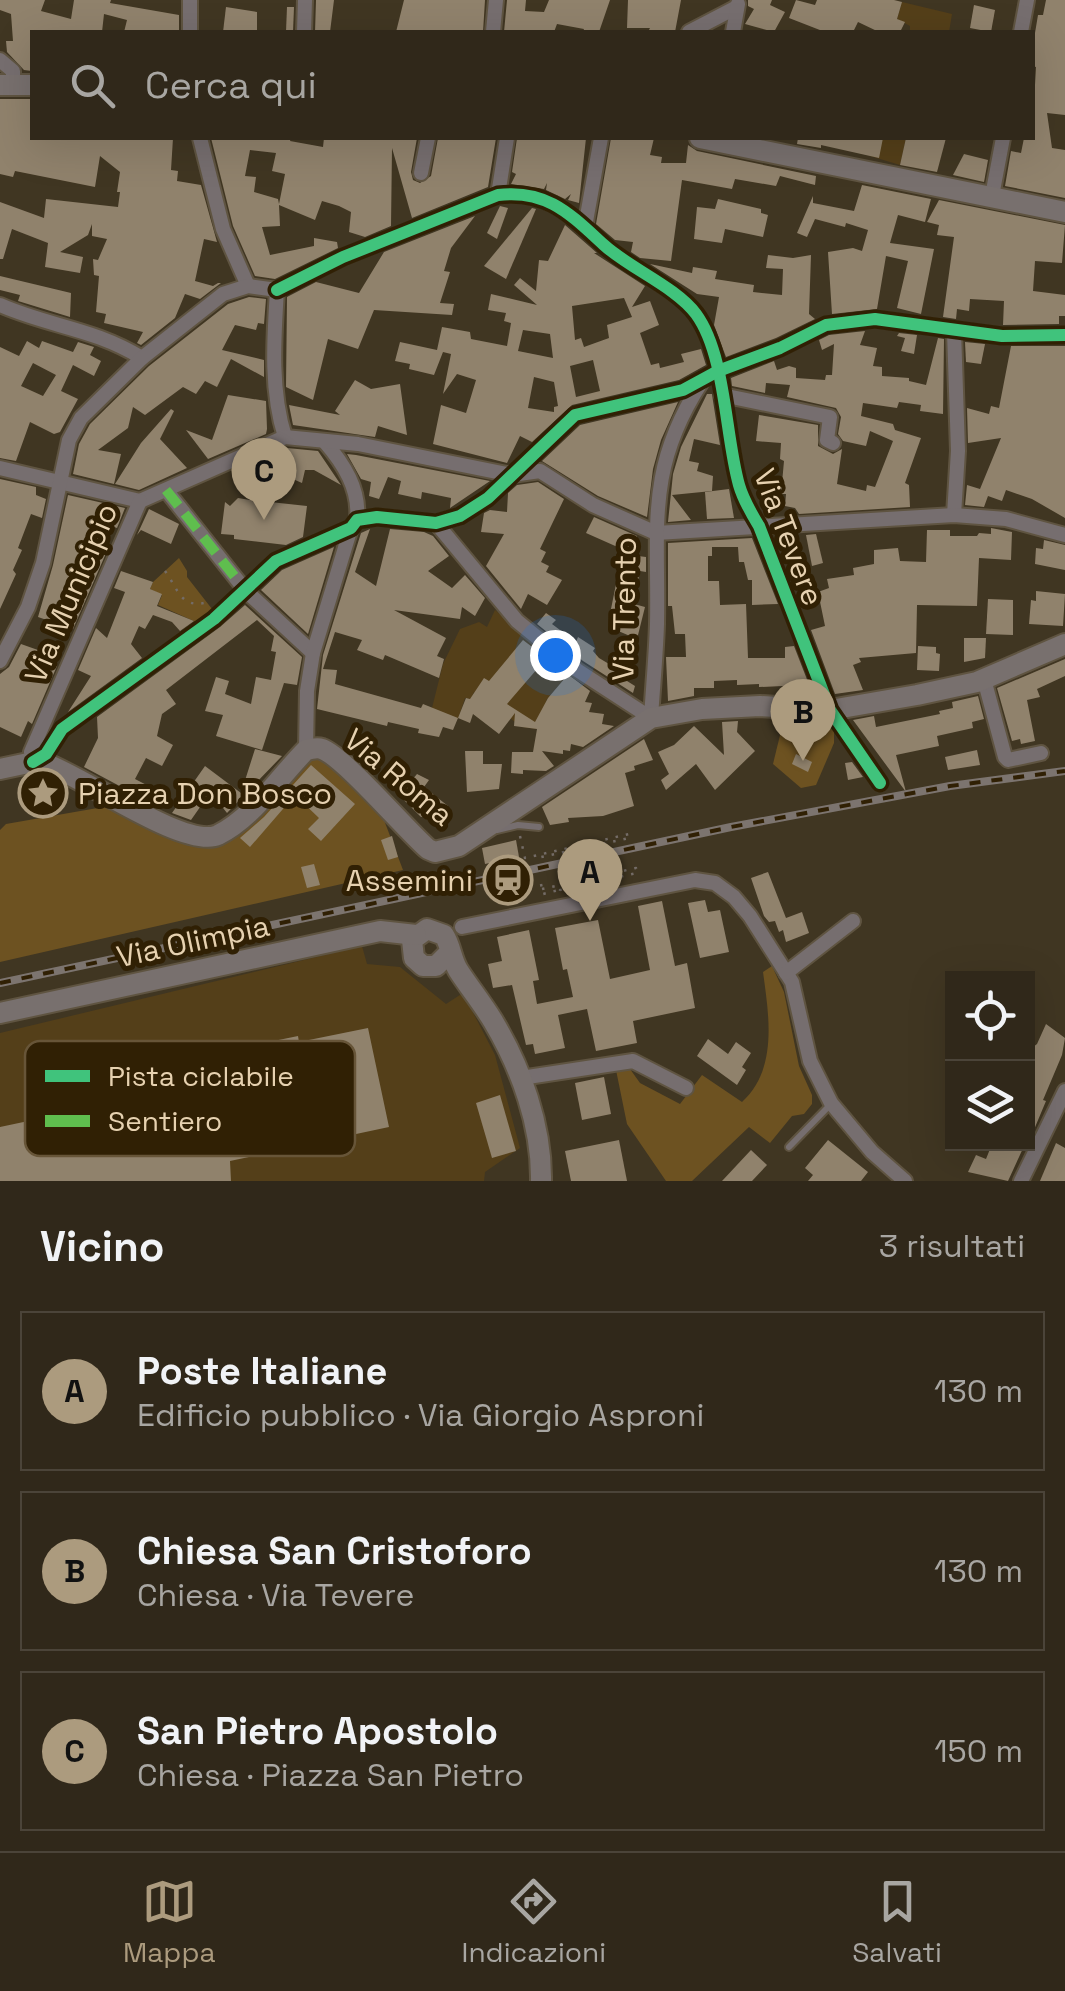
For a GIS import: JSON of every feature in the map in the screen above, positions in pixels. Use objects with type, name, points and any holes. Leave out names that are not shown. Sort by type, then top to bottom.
[{"type":"street","points":[[190,0],[190,30]]},
{"type":"street","points":[[304,30],[305,0]]},
{"type":"street","points":[[492,30],[496,0]]},
{"type":"street","points":[[1022,30],[1027,0]]},
{"type":"street","points":[[737,30],[738,4]]},
{"type":"street","points":[[692,30],[738,4]]},
{"type":"street","points":[[0,60],[13,71],[15,85]]},
{"type":"street","points":[[200,140],[223,230],[248,286]]},
{"type":"street","points":[[421,173],[428,140]]},
{"type":"street","points":[[0,661],[28,606],[43,563],[59,481],[70,440],[81,418],[142,358],[223,294],[248,286],[277,290],[344,257],[498,195],[507,140]]},
{"type":"street","points":[[585,227],[601,140]]},
{"type":"street","points":[[712,140],[1065,212]]},
{"type":"street","points":[[992,196],[1002,140]]},
{"type":"street","name":"Via Tevere","points":[[498,195],[519,192],[552,201],[695,313],[718,371],[739,485],[759,526],[830,710],[880,783]]},
{"type":"street","points":[[277,290],[273,340],[279,417],[285,437]]},
{"type":"street","points":[[0,305],[25,316],[90,332],[142,358]]},
{"type":"street","points":[[0,769],[33,762],[46,754],[62,729],[214,619],[276,561],[377,517],[436,523],[460,516],[488,498],[575,416],[702,383],[718,371],[780,348],[826,325],[850,320],[875,319],[1002,336],[1065,335]]},
{"type":"street","points":[[954,331],[958,451],[954,516]]},
{"type":"street","name":"Via Trento","points":[[450,849],[651,718],[657,624],[656,533],[662,468],[682,413],[702,383]]},
{"type":"street","points":[[722,395],[830,417],[827,440],[833,442]]},
{"type":"street","points":[[0,468],[140,501],[285,437],[358,444],[512,474],[540,472],[593,505],[656,533],[954,516],[1006,519],[1065,535]]},
{"type":"street","points":[[324,441],[355,488],[359,501],[354,524]]},
{"type":"street","points":[[166,490],[246,591],[312,652]]},
{"type":"street","name":"Via Municipio","points":[[33,762],[32,752],[140,501]]},
{"type":"street","points":[[436,523],[516,621],[577,670],[651,718],[672,712],[741,707],[830,710],[917,695],[984,679],[1065,644]]},
{"type":"street","name":"Via Roma","points":[[354,524],[312,652],[306,750],[325,750],[435,852],[450,849]]},
{"type":"street","points":[[984,679],[1004,757],[1008,760],[1041,754]]},
{"type":"street","points":[[46,720],[62,729]]},
{"type":"street","points":[[33,762],[55,766],[186,836],[215,837],[246,814],[306,750]]},
{"type":"street","points":[[409,941],[423,966],[462,927],[695,880],[716,882],[750,916],[792,982],[810,1061],[832,1103],[872,1152],[902,1180]]},
{"type":"street","points":[[786,973],[853,921]]},
{"type":"street","name":"Via Olimpia","points":[[0,1014],[380,931],[409,941],[426,929],[443,949]]},
{"type":"street","points":[[443,949],[494,1023],[522,1078],[542,1154],[542,1181]]},
{"type":"street","points":[[522,1078],[633,1060],[686,1088]]},
{"type":"street","points":[[1021,1181],[1065,1092]]},
{"type":"lane","points":[[450,849],[518,825],[539,827]]},
{"type":"lane","points":[[789,1147],[832,1103]]},
{"type":"path","points":[[165,571],[180,598],[193,604],[208,602]]},
{"type":"path","points":[[518,825],[525,858],[537,859],[629,838],[628,834],[537,859]]},
{"type":"path","points":[[636,868],[638,873],[560,890],[542,894],[541,886],[636,868]]},
{"type":"path","points":[[560,890],[564,906]]},
{"type":"shaded area","points":[[902,2],[952,14],[949,30],[910,30],[910,26],[897,19]]},
{"type":"shaded area","points":[[873,140],[906,140],[900,165],[870,156]]},
{"type":"shaded area","points":[[179,558],[187,577],[212,609],[196,622],[158,605],[162,595],[150,589]]},
{"type":"shaded area","points":[[495,610],[571,671],[547,699],[537,729],[522,727],[474,692],[471,699],[465,698],[458,719],[432,708],[443,664],[460,629],[479,622],[487,627]]},
{"type":"shaded area","points":[[797,716],[834,729],[834,743],[816,785],[801,788],[773,764],[782,727]]},
{"type":"shaded area","points":[[304,758],[322,758],[363,795],[384,820],[403,870],[0,962],[0,830],[6,824],[109,806],[198,843]]},
{"type":"shaded area","points":[[362,946],[367,964],[400,967],[446,1004],[463,993],[495,1055],[520,1148],[485,1172],[484,1181],[0,1181],[0,1033]]},
{"type":"shaded area","points":[[772,966],[784,992],[799,1066],[812,1104],[804,1114],[792,1116],[770,1143],[749,1127],[692,1181],[666,1181],[627,1124],[616,1070],[630,1069],[640,1083],[680,1104],[702,1075],[742,1102],[753,1089],[766,1058],[768,1024],[763,972]]},
{"type":"building","points":[[0,0],[45,0],[41,11],[71,19],[74,0],[111,0],[110,3],[179,15],[179,30],[124,30],[127,20],[104,14],[102,30],[30,30],[30,71],[24,70],[7,52],[6,41],[13,41],[11,14],[0,10]]},
{"type":"building","points":[[316,0],[334,0],[330,30],[315,30]]},
{"type":"building","points":[[404,0],[485,0],[483,30],[396,30]]},
{"type":"building","points":[[507,0],[526,0],[525,11],[544,12],[549,0],[610,0],[600,30],[557,24],[555,30],[504,30]]},
{"type":"building","points":[[628,0],[681,0],[675,30],[627,28]]},
{"type":"building","points":[[748,0],[772,0],[770,5],[785,12],[775,30],[767,30],[745,24],[754,9],[748,6]]},
{"type":"building","points":[[796,0],[815,5],[817,0],[894,0],[902,2],[897,19],[905,22],[901,30],[875,30],[858,22],[854,30],[820,30],[789,18]]},
{"type":"building","points":[[1046,0],[1065,0],[1065,115],[1047,113],[1052,148],[1065,150],[1065,198],[1005,186],[1011,151],[1021,153],[1024,140],[1035,140],[1035,33],[1038,15],[1043,15]]},
{"type":"building","points":[[974,5],[995,10],[991,30],[970,28]]},
{"type":"building","points":[[226,7],[257,12],[257,30],[223,30]]},
{"type":"building","points":[[287,7],[294,7],[293,30],[286,30]]},
{"type":"building","points":[[0,99],[30,99],[30,140],[173,140],[171,170],[178,171],[177,181],[201,185],[217,242],[204,239],[195,281],[213,286],[221,283],[200,299],[185,294],[175,318],[141,345],[137,343],[143,332],[104,323],[106,314],[96,312],[99,276],[94,275],[93,259],[98,260],[107,239],[92,236],[92,224],[88,235],[60,252],[83,257],[80,273],[45,267],[48,243],[12,229],[0,259],[0,202],[44,218],[46,199],[118,207],[120,172],[100,156],[95,187],[15,171],[13,177],[0,174]]},
{"type":"building","points":[[212,140],[290,140],[323,147],[324,140],[417,140],[411,172],[413,180],[420,183],[431,176],[438,140],[496,140],[488,187],[412,218],[392,148],[391,226],[365,237],[349,232],[351,212],[339,206],[322,201],[315,220],[279,205],[280,226],[262,227],[270,255],[314,246],[314,238],[337,242],[338,248],[275,279],[255,276],[233,226]],"holes":[[[250,150],[276,153],[272,171],[285,174],[279,204],[278,199],[254,192],[256,177],[245,176]]]},
{"type":"building","points":[[517,140],[586,140],[579,203],[568,200],[571,194],[565,199],[546,190],[547,183],[544,189],[511,184],[516,174],[512,172]]},
{"type":"building","points":[[611,140],[654,140],[650,155],[662,157],[661,163],[686,163],[688,145],[697,151],[816,176],[815,185],[780,176],[776,186],[735,179],[732,189],[682,180],[671,261],[640,258],[631,252],[633,242],[615,240],[596,224]]},
{"type":"building","points":[[798,140],[883,140],[879,158],[821,145],[797,144]]},
{"type":"building","points":[[906,140],[945,140],[937,172],[900,165]]},
{"type":"building","points":[[964,154],[988,160],[984,182],[953,175]]},
{"type":"building","points":[[862,185],[931,199],[925,222],[898,215],[890,243],[934,249],[921,314],[897,308],[908,261],[886,256],[877,309],[832,314],[828,252],[853,248],[862,251],[868,230],[815,219],[807,237],[797,233],[813,196],[813,203],[854,211]]},
{"type":"building","points":[[718,199],[761,209],[761,213],[768,215],[763,237],[725,229],[722,243],[694,239],[697,207],[715,209]]},
{"type":"building","points":[[939,200],[1065,225],[1062,263],[1035,261],[1033,291],[1065,295],[1065,316],[1059,316],[1059,324],[1003,325],[1004,301],[970,299],[969,311],[957,309],[956,319],[943,317],[954,237],[937,235],[939,225],[927,222]]},
{"type":"building","points":[[500,206],[508,208],[497,239],[487,233]]},
{"type":"building","points":[[532,208],[536,209],[506,279],[484,266]]},
{"type":"building","points":[[475,216],[451,248],[444,271],[450,272],[440,303],[454,304],[452,315],[374,310],[358,349],[328,339],[313,400],[286,387],[287,297],[316,282],[359,293],[384,252]]},
{"type":"building","points":[[565,225],[594,253],[645,286],[632,307],[650,301],[659,325],[640,333],[651,365],[659,363],[660,368],[684,362],[681,354],[701,349],[706,365],[679,380],[572,405],[532,442],[520,436],[507,463],[433,444],[441,405],[466,413],[476,380],[457,374],[443,394],[451,354],[443,352],[434,375],[395,361],[400,342],[437,350],[442,327],[470,332],[471,339],[507,346],[511,323],[504,321],[506,313],[488,310],[491,294],[537,305],[514,285],[520,278],[536,291],[539,260],[548,261]],"holes":[[[624,298],[632,317],[607,325],[609,338],[584,347],[581,338],[575,340],[572,306]],[[523,330],[550,334],[553,358],[518,351]],[[593,360],[600,391],[576,397],[570,366]],[[534,377],[554,382],[558,406],[554,412],[528,408]]]},
{"type":"building","points":[[768,255],[811,255],[809,314],[815,319],[726,357],[714,325],[719,297],[697,294],[650,264],[692,273],[693,267],[717,271],[715,279],[754,285],[753,292],[782,295],[783,269],[766,268]]},
{"type":"building","points":[[0,276],[71,293],[70,317],[18,301],[20,295],[0,290]]},
{"type":"building","points":[[249,297],[266,299],[264,324],[258,323],[256,330],[235,325],[222,350],[264,360],[264,377],[231,359],[217,387],[205,381],[196,394],[183,387],[145,415],[133,407],[128,428],[98,450],[121,454],[114,484],[73,474],[79,444],[90,424],[149,366],[228,304]]},
{"type":"building","points":[[865,331],[860,345],[877,348],[873,366],[882,367],[882,376],[909,378],[926,385],[938,338],[944,339],[943,414],[920,411],[921,405],[899,402],[897,408],[863,403],[861,416],[893,424],[895,430],[921,438],[905,483],[909,485],[910,507],[799,514],[795,508],[785,506],[786,494],[781,494],[781,443],[756,441],[759,415],[818,425],[818,446],[833,454],[842,449],[837,484],[866,491],[867,485],[875,487],[893,441],[870,431],[866,446],[843,441],[838,434],[841,417],[836,408],[787,397],[790,385],[766,383],[765,393],[732,386],[731,378],[774,361],[777,370],[796,368],[796,378],[825,380],[826,375],[832,375],[834,344],[822,350],[819,340]]},
{"type":"building","points":[[917,335],[914,354],[901,351],[905,338],[897,336]]},
{"type":"building","points":[[27,341],[39,348],[42,341],[73,352],[78,342],[94,347],[90,355],[101,361],[94,376],[73,365],[61,391],[78,399],[60,432],[54,434],[30,422],[16,461],[0,458],[0,347],[19,356]],"holes":[[[33,363],[56,375],[43,396],[21,386]]]},
{"type":"building","points":[[965,342],[985,344],[981,364],[966,362]]},
{"type":"building","points":[[1011,346],[1065,346],[1065,518],[1032,499],[1006,490],[1002,501],[988,496],[984,507],[965,505],[967,485],[980,489],[1001,438],[968,443],[967,408],[989,414],[991,406],[999,408]]},
{"type":"building","points":[[355,380],[371,389],[400,384],[407,435],[378,426],[375,437],[293,425],[289,405],[340,415],[335,411]]},
{"type":"building","points":[[707,394],[712,394],[720,445],[694,439],[689,461],[699,463],[697,471],[713,476],[712,491],[672,495],[691,520],[668,522],[673,474],[681,447]]},
{"type":"building","points":[[228,395],[266,401],[266,434],[208,459],[186,430],[212,440]]},
{"type":"building","points":[[678,402],[653,469],[647,517],[598,496],[542,461],[580,425]]},
{"type":"building","points":[[171,409],[174,411],[160,439],[187,468],[139,490],[115,484],[141,443]]},
{"type":"building","points":[[282,450],[318,451],[341,485],[314,470],[305,470],[302,483],[279,473]]},
{"type":"building","points":[[347,454],[490,481],[450,508],[451,498],[422,492],[421,499],[398,494],[401,481],[388,477],[379,499],[369,496],[371,482],[361,479]]},
{"type":"building","points":[[0,479],[36,487],[36,495],[46,499],[42,518],[31,514],[18,548],[22,550],[13,570],[16,574],[0,609]]},
{"type":"building","points":[[538,482],[564,499],[540,549],[546,552],[541,562],[549,566],[546,572],[562,580],[547,605],[528,594],[521,609],[486,566],[504,534],[481,532],[484,513],[507,512],[508,493],[517,485]]},
{"type":"building","points":[[729,489],[734,518],[707,519],[705,492]]},
{"type":"building","points":[[251,490],[262,491],[261,501],[307,506],[303,537],[286,545],[221,534],[225,502],[230,506],[238,498],[250,500]]},
{"type":"building","points":[[68,495],[125,508],[117,528],[106,524],[94,546],[107,551],[73,629],[38,617]]},
{"type":"building","points":[[149,509],[179,524],[171,544],[141,530],[137,535]]},
{"type":"building","points":[[594,517],[637,536],[631,553],[586,533]]},
{"type":"building","points":[[991,528],[1012,532],[1011,560],[979,558],[977,606],[917,605],[916,653],[859,658],[861,662],[853,665],[863,690],[835,694],[811,630],[825,626],[818,592],[829,588],[827,579],[854,575],[853,568],[874,564],[874,550],[898,548],[900,561],[926,562],[927,530],[950,530],[950,536],[977,536],[991,534]]},
{"type":"building","points":[[370,529],[355,572],[376,586],[390,529],[424,532],[433,536],[449,556],[428,571],[452,588],[465,575],[485,598],[475,616],[462,607],[460,619],[394,610],[446,638],[437,656],[444,659],[439,678],[385,655],[383,660],[357,650],[362,640],[335,632],[323,669],[337,670],[335,684],[421,708],[423,704],[458,718],[453,730],[443,727],[439,737],[418,733],[419,729],[388,722],[387,726],[317,709],[323,655],[361,533]]},
{"type":"building","points":[[816,534],[823,563],[812,566],[806,535]]},
{"type":"building","points":[[752,538],[778,604],[752,605],[752,580],[748,580],[744,562],[739,562],[738,547],[712,547],[708,581],[719,581],[720,605],[746,604],[748,658],[785,658],[785,647],[794,646],[813,695],[782,694],[783,686],[737,685],[737,680],[714,681],[714,688],[694,688],[694,696],[668,701],[666,657],[686,657],[685,634],[675,634],[672,606],[668,606],[668,543]]},
{"type":"building","points":[[1044,540],[1065,545],[1065,570],[1035,564],[1036,548],[1043,549]]},
{"type":"building","points":[[334,547],[308,634],[261,590],[282,570]]},
{"type":"building","points":[[622,554],[646,557],[646,572],[640,571],[634,604],[645,607],[637,639],[616,630],[621,612],[611,609]]},
{"type":"building","points":[[121,571],[153,582],[150,589],[162,594],[157,606],[194,621],[180,631],[172,622],[153,615],[145,629],[139,626],[131,644],[142,658],[68,712],[91,676],[78,670],[96,628],[107,638],[125,592],[114,588]]},
{"type":"building","points":[[1036,591],[1065,594],[1063,626],[1029,624],[1031,600],[1036,601]]},
{"type":"building","points":[[988,599],[1013,600],[1013,635],[986,634]]},
{"type":"building","points":[[245,605],[302,657],[297,685],[284,683],[262,750],[216,736],[223,715],[205,711],[216,677],[229,681],[225,694],[251,704],[256,677],[271,680],[276,652],[271,651],[274,636],[257,620],[166,690],[176,704],[162,714],[157,736],[173,745],[162,766],[146,758],[135,779],[164,794],[157,806],[84,767],[98,738],[97,717]]},
{"type":"building","points":[[546,613],[556,620],[552,624],[576,642],[578,637],[595,648],[599,658],[629,676],[627,681],[635,686],[633,693],[583,661],[537,624]]},
{"type":"building","points":[[964,638],[986,638],[985,658],[964,662]]},
{"type":"building","points":[[523,640],[590,691],[585,702],[592,703],[589,712],[604,714],[602,724],[614,726],[583,747],[571,744],[570,751],[563,750],[563,754],[542,751],[554,766],[546,771],[511,773],[512,752],[533,752],[537,729],[514,726],[515,713],[499,734],[473,714],[470,723],[458,718],[466,698],[470,699],[484,678],[489,681]],"holes":[[[544,661],[565,678],[535,722],[507,704]]]},
{"type":"building","points":[[21,644],[52,655],[49,663],[57,666],[32,724],[28,721],[21,737],[0,727],[0,674],[9,667]]},
{"type":"building","points":[[918,646],[936,647],[940,654],[939,671],[917,670]]},
{"type":"building","points":[[1065,659],[1065,676],[1037,689],[1040,697],[1027,700],[1035,741],[1012,741],[997,688]]},
{"type":"building","points":[[978,696],[984,719],[972,722],[973,728],[937,736],[939,746],[896,755],[906,792],[853,720],[874,716],[876,727],[940,714],[939,711],[953,708],[952,702]]},
{"type":"building","points":[[738,721],[737,732],[755,751],[715,790],[696,764],[666,790],[661,780],[669,774],[658,752],[674,745],[694,726],[724,755],[722,722]]},
{"type":"building","points":[[644,739],[653,760],[625,773],[634,806],[550,825],[542,807]]},
{"type":"building","points":[[255,749],[282,756],[227,813],[216,799],[212,805],[205,800],[191,820],[172,813],[205,766],[241,793]]},
{"type":"building","points":[[977,750],[980,765],[948,770],[945,757]]},
{"type":"building","points":[[465,751],[483,751],[483,764],[502,764],[499,789],[467,792]]},
{"type":"building","points":[[796,754],[812,762],[808,772],[792,764]]},
{"type":"building","points":[[852,762],[863,777],[848,780],[845,763]]},
{"type":"building","points":[[311,765],[355,804],[321,841],[308,829],[319,818],[295,795],[250,847],[240,838]]},
{"type":"building","points":[[417,774],[429,780],[424,787],[448,806],[433,822],[427,816],[421,817],[399,795]]},
{"type":"building","points":[[392,836],[398,857],[388,860],[381,840]]},
{"type":"building","points":[[516,840],[519,857],[485,864],[482,848]]},
{"type":"building","points":[[314,864],[320,885],[307,888],[301,867]]},
{"type":"building","points":[[768,872],[786,918],[802,912],[809,933],[786,942],[783,930],[779,932],[775,921],[769,922],[764,916],[751,878]]},
{"type":"building","points":[[705,900],[708,912],[720,910],[729,952],[700,958],[688,903]]},
{"type":"building","points":[[662,901],[675,966],[687,963],[695,1008],[633,1021],[637,1043],[596,1051],[587,1009],[558,1015],[565,1048],[535,1054],[533,1044],[526,1045],[512,985],[493,988],[488,964],[502,961],[497,937],[529,930],[539,980],[533,981],[537,1004],[573,997],[555,928],[598,920],[610,979],[650,970],[638,906]]},
{"type":"building","points":[[1046,1024],[1065,1038],[1035,1127],[1035,1046]]},
{"type":"building","points":[[368,1028],[389,1127],[355,1134],[355,1041],[304,1041]]},
{"type":"building","points":[[298,1036],[299,1041],[274,1041]]},
{"type":"building","points":[[708,1039],[728,1054],[736,1042],[751,1053],[737,1085],[697,1056]]},
{"type":"building","points":[[604,1077],[611,1114],[582,1120],[575,1083]]},
{"type":"building","points":[[500,1095],[516,1151],[492,1158],[476,1103]]},
{"type":"building","points":[[25,1122],[25,1156],[253,1156],[230,1161],[231,1181],[0,1181],[0,1127]]},
{"type":"building","points":[[619,1140],[627,1181],[571,1181],[565,1151]]},
{"type":"building","points":[[828,1140],[868,1172],[861,1181],[808,1181],[813,1175],[805,1168]]},
{"type":"building","points":[[1056,1143],[1065,1148],[1065,1181],[1040,1181]]},
{"type":"building","points":[[751,1150],[767,1165],[752,1181],[722,1181]]},
{"type":"building","points":[[989,1151],[1022,1151],[1008,1181],[968,1172],[976,1155],[986,1159]]},
{"type":"railway","points":[[0,983],[731,827],[950,786],[1065,771]]},
{"type":"marked path","points":[[166,490],[246,591]]},
{"type":"cycle path","points":[[277,290],[343,257],[498,195],[515,194],[557,206],[614,253],[677,295],[706,331],[719,373],[741,490],[759,526],[830,710],[880,783]]},
{"type":"cycle path","points":[[33,762],[46,754],[62,729],[214,619],[276,561],[351,528],[357,520],[377,517],[436,523],[460,516],[488,498],[575,415],[683,390],[826,325],[875,319],[1002,336],[1065,335]]},
{"type":"place","name":"San Pietro Apostolo","points":[[264,520]]},
{"type":"place","name":"Chiesa San Cristoforo","points":[[803,761]]},
{"type":"place","name":"Piazza Don Bosco","points":[[43,793]]},
{"type":"place","name":"Assemini","points":[[508,880]]},
{"type":"place","name":"Poste Italiane","points":[[590,921]]}]
